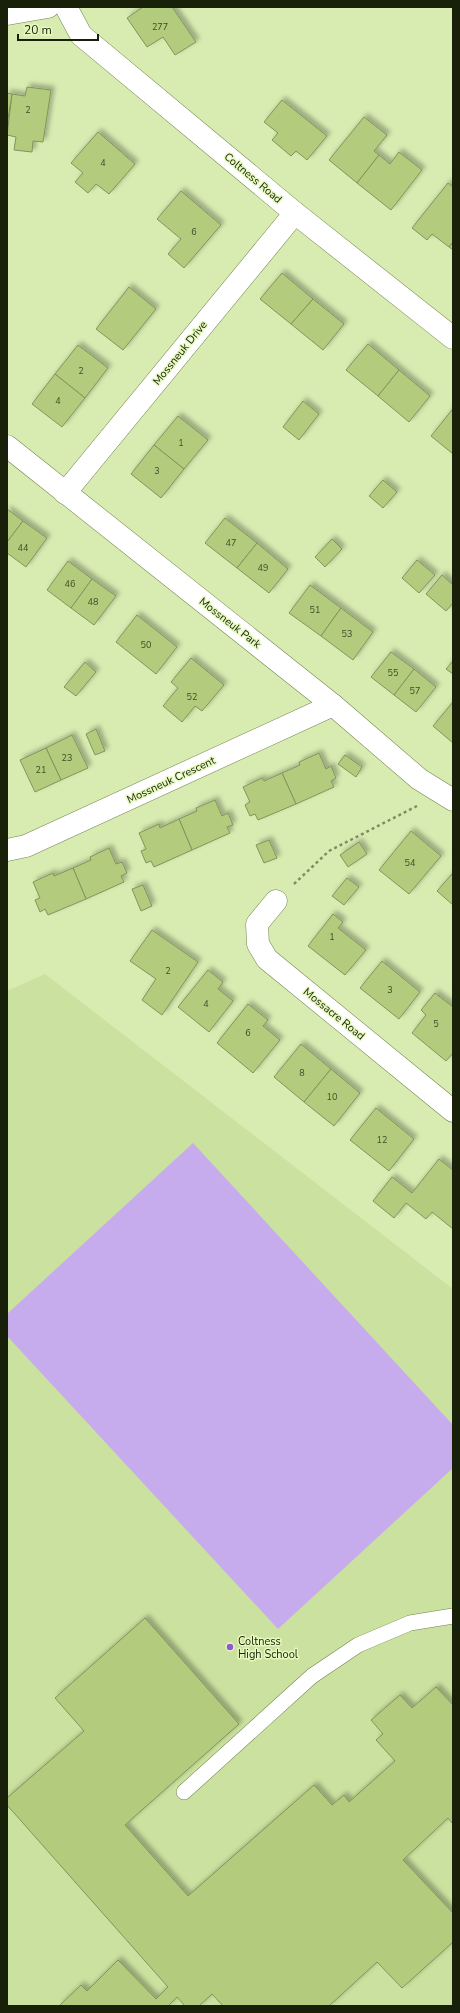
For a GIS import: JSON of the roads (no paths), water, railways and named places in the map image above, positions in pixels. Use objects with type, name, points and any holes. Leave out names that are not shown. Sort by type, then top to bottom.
[{"type":"street","points":[[7,14],[48,7]]},
{"type":"street","name":"Coltness Road","points":[[66,7],[81,35],[295,213],[453,338]]},
{"type":"street","name":"Mossneuk Drive","points":[[65,492],[295,213]]},
{"type":"street","name":"Mossneuk Park","points":[[7,446],[333,705],[419,779],[447,797]]},
{"type":"street","name":"Mossneuk Crescent","points":[[7,850],[26,846],[333,705]]},
{"type":"street","name":"Mossacre Road","points":[[276,901],[257,924],[258,944],[267,959],[453,1111]]},
{"type":"lane","points":[[184,1792],[312,1676],[358,1645],[410,1623],[453,1616]]},
{"type":"place","name":"Coltness High School","points":[[230,1647]]}]
